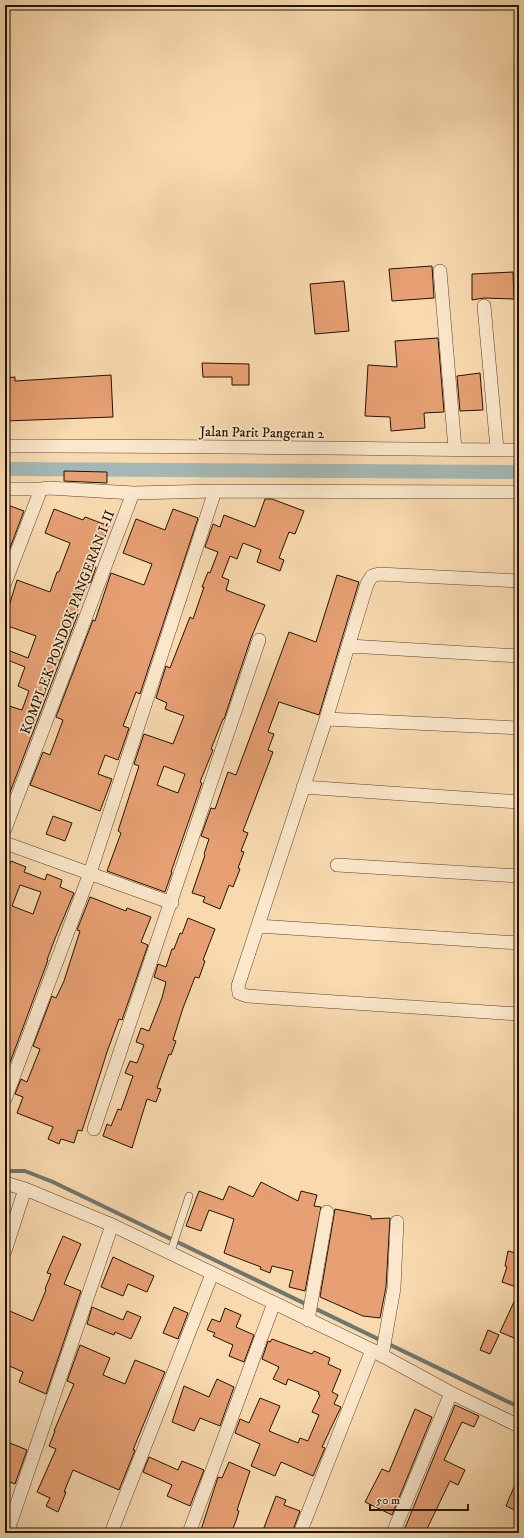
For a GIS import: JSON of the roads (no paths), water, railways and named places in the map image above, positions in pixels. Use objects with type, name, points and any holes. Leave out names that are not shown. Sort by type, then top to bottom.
[{"type":"street","points":[[440,271],[455,449]]},
{"type":"street","points":[[484,306],[497,450]]},
{"type":"street","name":"Jalan Parit Pangeran 2","points":[[5,446],[134,445],[519,450]]},
{"type":"street","points":[[5,489],[49,488],[132,493],[215,491],[519,492]]},
{"type":"street","points":[[5,583],[41,489]]},
{"type":"street","points":[[5,1099],[90,873],[215,491]]},
{"type":"street","name":"KOMPLEK PONDOK PANGERAN I-II","points":[[5,829],[132,493]]},
{"type":"street","points":[[519,581],[379,574],[372,576],[367,584],[326,719],[238,986],[239,993],[247,996],[519,1014]]},
{"type":"street","points":[[94,1130],[259,640]]},
{"type":"street","points":[[349,646],[519,656]]},
{"type":"street","points":[[326,719],[519,728]]},
{"type":"street","points":[[303,787],[519,802]]},
{"type":"street","points":[[5,843],[172,902]]},
{"type":"street","points":[[337,865],[519,876]]},
{"type":"street","points":[[258,926],[519,943]]},
{"type":"street","points":[[5,1183],[25,1189],[171,1251],[212,1274],[274,1303],[310,1311],[451,1393],[519,1426]]},
{"type":"street","points":[[5,1251],[25,1189]]},
{"type":"street","points":[[310,1311],[327,1212]]},
{"type":"street","points":[[300,1533],[379,1352],[387,1330],[396,1264],[397,1222]]},
{"type":"street","points":[[7,1533],[112,1225]]},
{"type":"street","points":[[110,1533],[212,1274]]},
{"type":"street","points":[[189,1533],[274,1303]]},
{"type":"street","points":[[393,1533],[451,1393]]},
{"type":"lane","points":[[171,1251],[190,1196]]},
{"type":"waterway","points":[[5,469],[519,472]]},
{"type":"waterway","points":[[5,1171],[25,1171],[53,1182],[519,1407]]}]
